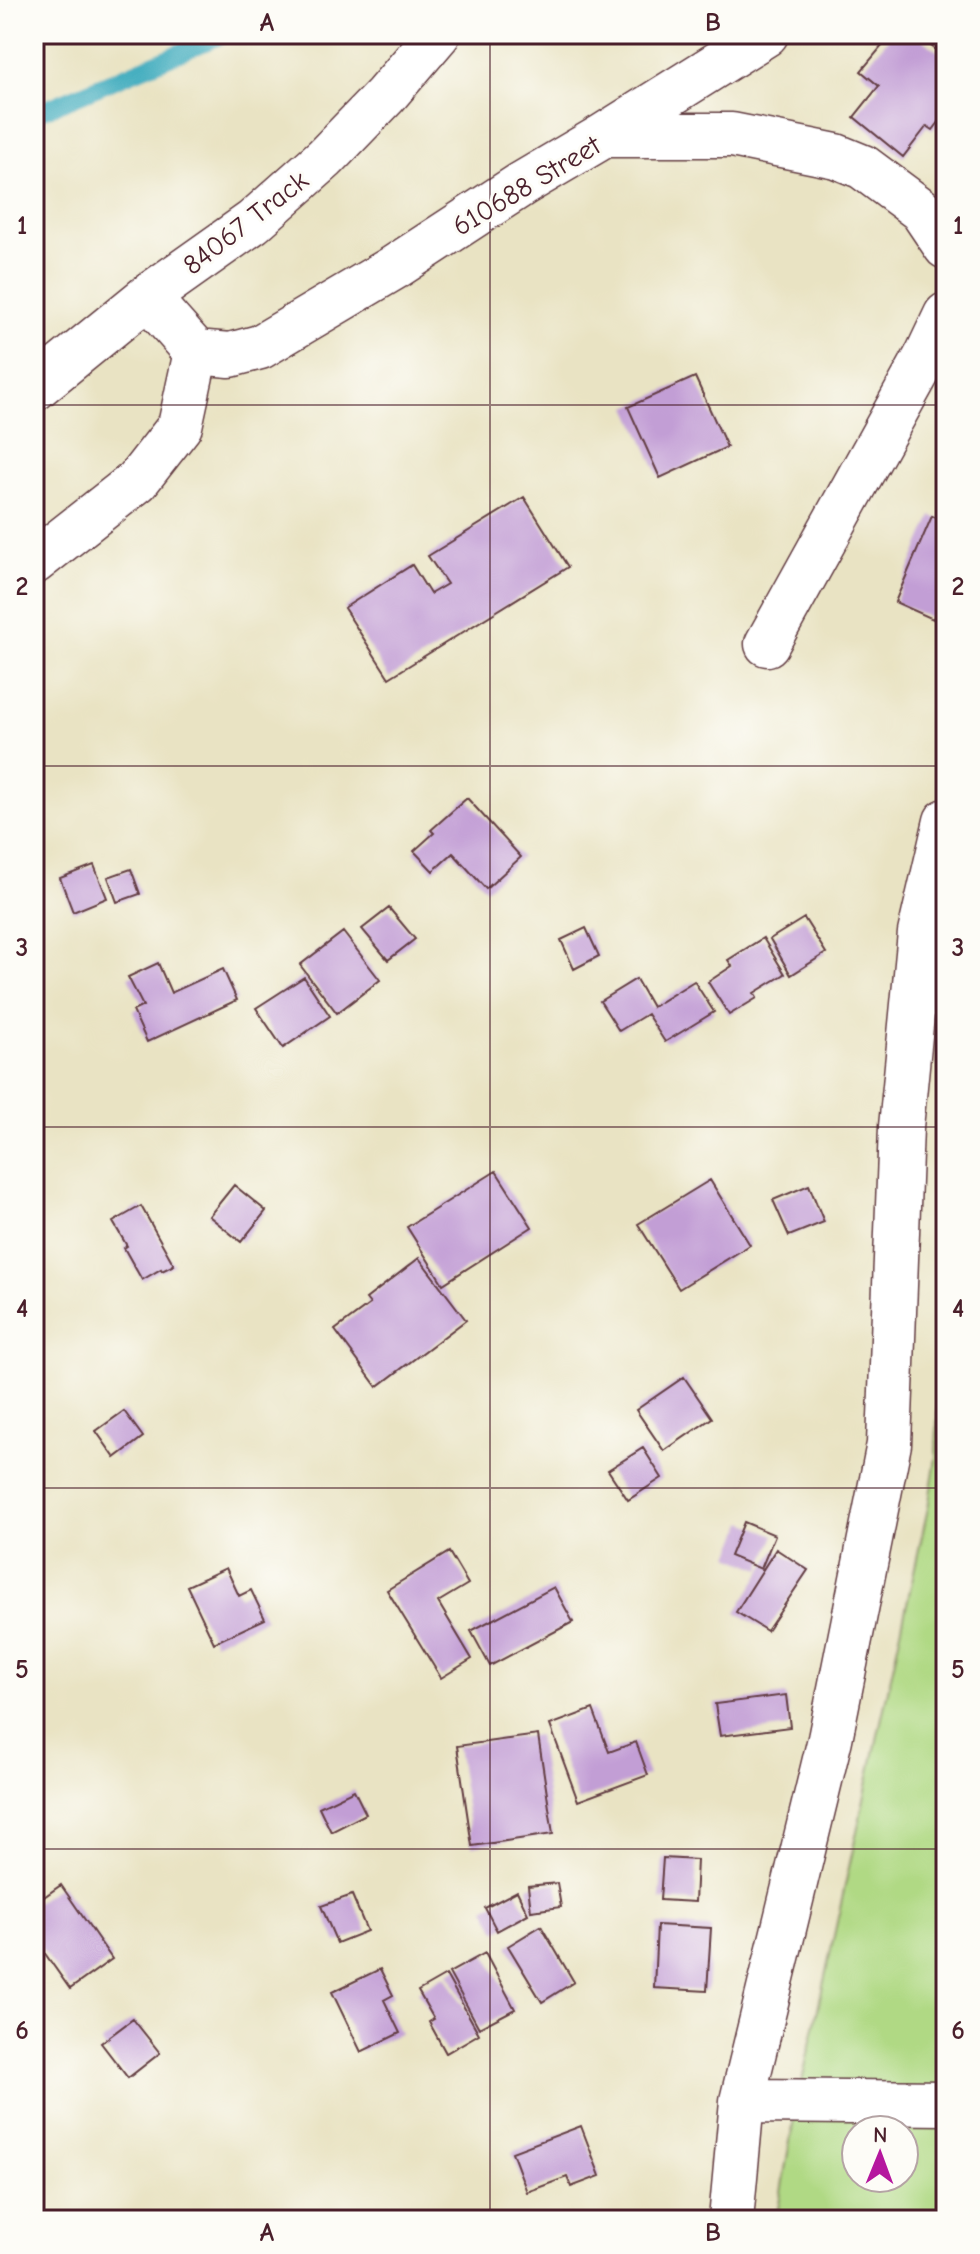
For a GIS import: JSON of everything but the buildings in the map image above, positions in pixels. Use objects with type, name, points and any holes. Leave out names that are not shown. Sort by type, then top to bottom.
[{"type":"street","name":"84067 Track","points":[[34,389],[147,297],[253,222],[325,158],[385,96],[438,34]]},
{"type":"street","points":[[605,135],[766,34]]},
{"type":"street","name":"610688 Street","points":[[196,352],[230,355],[260,347],[395,267],[522,184],[605,135],[732,135],[836,156],[863,167],[921,210],[946,247]]},
{"type":"street","points":[[34,562],[137,481],[180,426],[196,352],[147,297]]},
{"type":"street","points":[[767,644],[927,355],[946,315]]},
{"type":"street","points":[[731,2220],[742,2101],[830,1739],[889,1444],[901,1127],[920,933],[946,821]]},
{"type":"street","points":[[742,2101],[946,2103]]},
{"type":"green space","points":[[946,1170],[946,2220],[776,2220],[795,2113],[928,1508],[936,1458]]},
{"type":"waterway","points":[[34,114],[224,34]]}]
